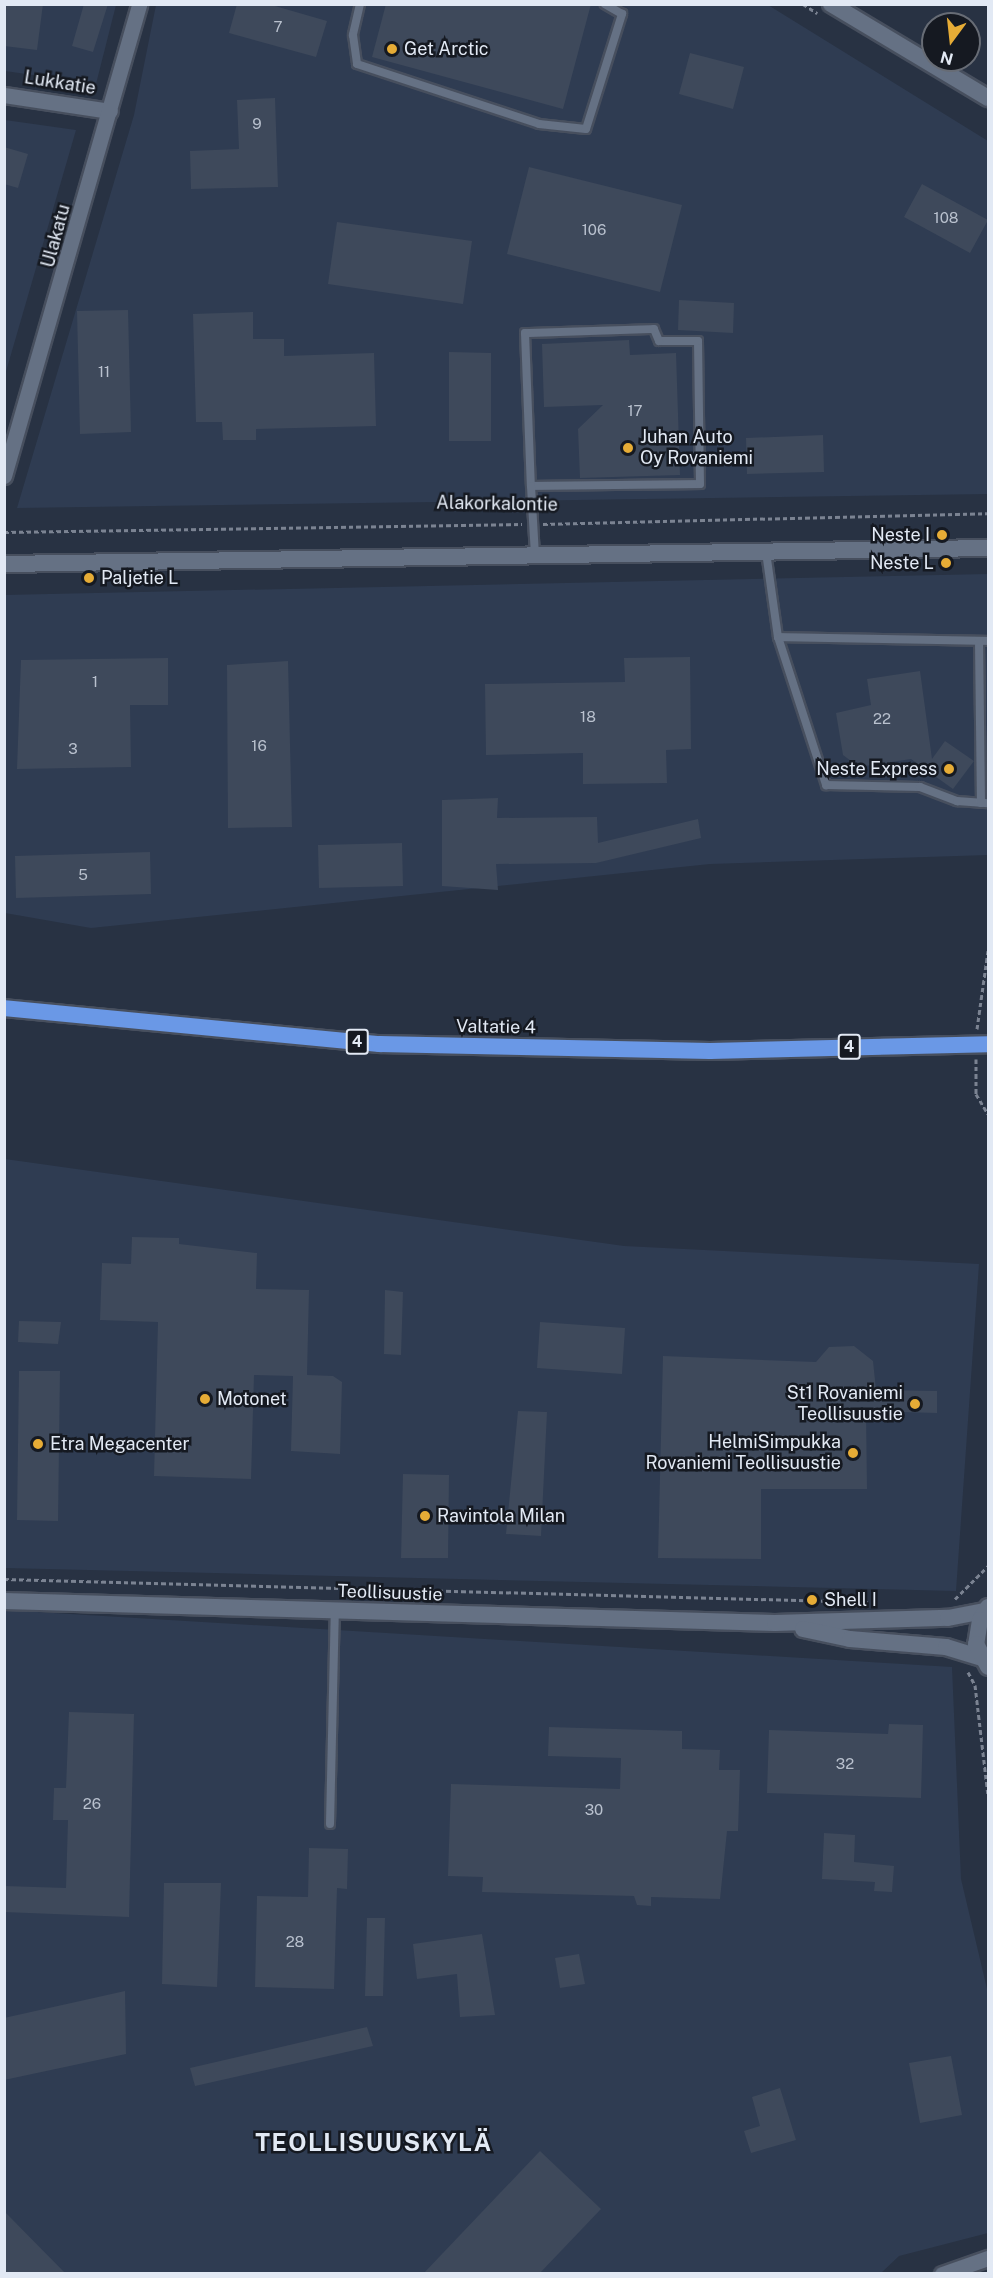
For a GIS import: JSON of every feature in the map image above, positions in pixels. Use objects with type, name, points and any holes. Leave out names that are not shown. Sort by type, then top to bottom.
[{"type":"highway","name":"Valtatie 4","points":[[4,1008],[379,1044],[710,1051],[988,1044]]},
{"type":"street","name":"Ulakatu","points":[[4,476],[139,4]]},
{"type":"street","points":[[831,4],[988,98]]},
{"type":"street","name":"Lukkatie","points":[[4,94],[110,111]]},
{"type":"street","points":[[4,564],[988,548]]},
{"type":"street","name":"Teollisuustie","points":[[4,1601],[775,1623],[948,1618],[987,1609]]},
{"type":"street","points":[[985,1662],[977,1629],[987,1609]]},
{"type":"street","name":"Teollisuustie","points":[[775,1623],[850,1640],[946,1647],[985,1662]]},
{"type":"street","points":[[942,2274],[988,2258]]},
{"type":"lane","points":[[360,4],[353,35],[357,64],[539,124],[586,129],[622,14],[605,4]]},
{"type":"lane","points":[[531,486],[700,484],[698,341],[660,340],[654,329],[525,333],[531,486],[535,556]]},
{"type":"lane","points":[[766,552],[778,637],[826,784],[920,787],[957,801],[985,803],[979,641]]},
{"type":"lane","points":[[778,637],[988,641]]},
{"type":"lane","points":[[330,1824],[335,1611]]},
{"type":"path","name":"Alakorkalontie","points":[[4,532],[533,524],[988,513]]},
{"type":"path","points":[[948,1618],[948,1606],[988,1566]]},
{"type":"path","points":[[4,1579],[872,1602]]},
{"type":"path","points":[[965,1666],[975,1685],[988,1796]]},
{"type":"shaded area","points":[[5,5],[116,5],[96,84],[5,71]]},
{"type":"shaded area","points":[[156,5],[768,5],[988,141],[988,494],[17,508],[134,115]]},
{"type":"shaded area","points":[[5,120],[76,130],[5,375]]},
{"type":"shaded area","points":[[988,574],[988,855],[710,864],[91,928],[5,913],[4,595]]},
{"type":"shaded area","points":[[5,1159],[624,1246],[979,1264],[956,1591],[5,1568]]},
{"type":"shaded area","points":[[4,1610],[952,1667],[961,1879],[988,1993],[988,2233],[899,2256],[880,2274],[5,2273]]},
{"type":"building","points":[[4,4],[43,4],[37,50],[4,46]]},
{"type":"building","points":[[84,4],[108,4],[93,52],[72,46]]},
{"type":"building","points":[[237,4],[268,4],[327,21],[316,57],[229,33]]},
{"type":"building","points":[[386,4],[591,4],[563,109],[372,57]]},
{"type":"building","points":[[690,53],[744,67],[733,109],[679,94]]},
{"type":"building","points":[[275,98],[278,187],[191,189],[190,151],[239,149],[237,100]]},
{"type":"building","points":[[4,147],[28,154],[18,188],[4,184]]},
{"type":"building","points":[[529,167],[682,205],[660,292],[507,254]]},
{"type":"building","points":[[922,184],[988,220],[970,253],[904,217]]},
{"type":"building","points":[[337,222],[472,241],[463,304],[328,284]]},
{"type":"building","points":[[679,300],[734,303],[733,333],[678,330]]},
{"type":"building","points":[[128,310],[131,432],[80,434],[77,311]]},
{"type":"building","points":[[253,312],[253,339],[284,339],[284,356],[374,353],[376,426],[256,429],[256,440],[223,440],[222,422],[196,422],[193,314]]},
{"type":"building","points":[[629,340],[630,355],[676,353],[680,475],[580,478],[578,429],[603,405],[544,407],[542,344]]},
{"type":"building","points":[[449,352],[491,353],[491,441],[449,441]]},
{"type":"building","points":[[823,435],[824,472],[747,474],[746,438]]},
{"type":"building","points":[[690,657],[691,749],[666,750],[667,783],[583,784],[583,753],[486,755],[485,684],[625,682],[624,658]]},
{"type":"building","points":[[168,658],[168,705],[130,705],[131,767],[17,769],[21,660]]},
{"type":"building","points":[[288,661],[292,827],[228,828],[227,665]]},
{"type":"building","points":[[920,671],[932,759],[945,741],[974,761],[953,789],[911,759],[859,767],[843,755],[836,713],[871,705],[867,679]]},
{"type":"building","points":[[498,798],[497,818],[597,817],[598,843],[698,819],[701,838],[596,863],[496,864],[498,890],[442,886],[442,800]]},
{"type":"building","points":[[402,843],[403,886],[319,888],[318,845]]},
{"type":"building","points":[[150,852],[151,894],[16,898],[15,856]]},
{"type":"building","name":"Motonet","points":[[132,1237],[179,1238],[179,1244],[257,1253],[256,1289],[309,1290],[307,1375],[333,1376],[342,1382],[340,1454],[291,1451],[293,1376],[254,1375],[251,1479],[154,1476],[158,1322],[100,1320],[102,1263],[131,1264]]},
{"type":"building","points":[[385,1290],[403,1292],[401,1355],[384,1354]]},
{"type":"building","points":[[19,1321],[61,1322],[58,1344],[18,1342]]},
{"type":"building","points":[[540,1322],[625,1328],[622,1374],[537,1368]]},
{"type":"building","points":[[854,1346],[873,1361],[876,1390],[937,1391],[937,1413],[866,1411],[867,1489],[761,1489],[761,1559],[658,1558],[663,1356],[816,1362],[829,1347]]},
{"type":"building","points":[[19,1371],[60,1371],[58,1521],[17,1520]]},
{"type":"building","points":[[518,1411],[547,1412],[541,1536],[506,1534]]},
{"type":"building","name":"Ravintola Milan","points":[[403,1474],[449,1475],[448,1558],[401,1558]]},
{"type":"building","points":[[69,1712],[134,1714],[129,1917],[4,1912],[4,1886],[66,1888],[68,1820],[53,1820],[54,1788],[66,1788]]},
{"type":"building","points":[[889,1724],[923,1725],[921,1798],[767,1793],[769,1730],[888,1734]]},
{"type":"building","points":[[549,1727],[682,1731],[682,1749],[720,1750],[719,1770],[740,1770],[738,1831],[727,1831],[720,1899],[651,1897],[651,1906],[637,1905],[634,1896],[482,1892],[483,1877],[448,1876],[451,1784],[620,1789],[621,1758],[548,1756]]},
{"type":"building","points":[[824,1833],[855,1835],[854,1862],[894,1866],[892,1892],[874,1891],[875,1882],[822,1879]]},
{"type":"building","points":[[309,1848],[348,1849],[347,1889],[337,1888],[334,1989],[255,1987],[257,1896],[308,1897]]},
{"type":"building","points":[[164,1883],[221,1883],[217,1987],[162,1984]]},
{"type":"building","points":[[367,1918],[385,1918],[383,1996],[365,1996]]},
{"type":"building","points":[[482,1934],[495,2015],[460,2017],[457,1974],[417,1979],[413,1944]]},
{"type":"building","points":[[579,1954],[585,1984],[560,1988],[555,1958]]},
{"type":"building","points":[[125,1991],[126,2054],[4,2080],[4,2018]]},
{"type":"building","points":[[367,2027],[373,2046],[195,2086],[190,2068]]},
{"type":"building","points":[[951,2056],[962,2115],[920,2123],[909,2063]]},
{"type":"building","points":[[780,2088],[796,2140],[751,2153],[744,2131],[760,2126],[752,2097]]},
{"type":"building","points":[[540,2151],[601,2209],[539,2274],[423,2274]]},
{"type":"building","points":[[4,2211],[66,2274],[4,2274]]},
{"type":"place","name":"Get Arctic","points":[[392,49]]},
{"type":"place","name":"Juhan Auto Oy Rovaniemi","points":[[628,448]]},
{"type":"place","name":"Neste I","points":[[942,535]]},
{"type":"place","name":"Neste L","points":[[946,563]]},
{"type":"place","name":"Paljetie L","points":[[89,578]]},
{"type":"place","name":"Neste Express","points":[[949,769]]},
{"type":"place","name":"Motonet","points":[[205,1399]]},
{"type":"place","name":"St1 Rovaniemi Teollisuustie","points":[[915,1404]]},
{"type":"place","name":"Etra Megacenter","points":[[38,1444]]},
{"type":"place","name":"HelmiSimpukka Rovaniemi Teollisuustie","points":[[853,1453]]},
{"type":"place","name":"Ravintola Milan","points":[[425,1516]]},
{"type":"place","name":"Shell I","points":[[812,1600]]},
{"type":"district","name":"TEOLLISUUSKYLÄ","points":[[374,2143]]}]
